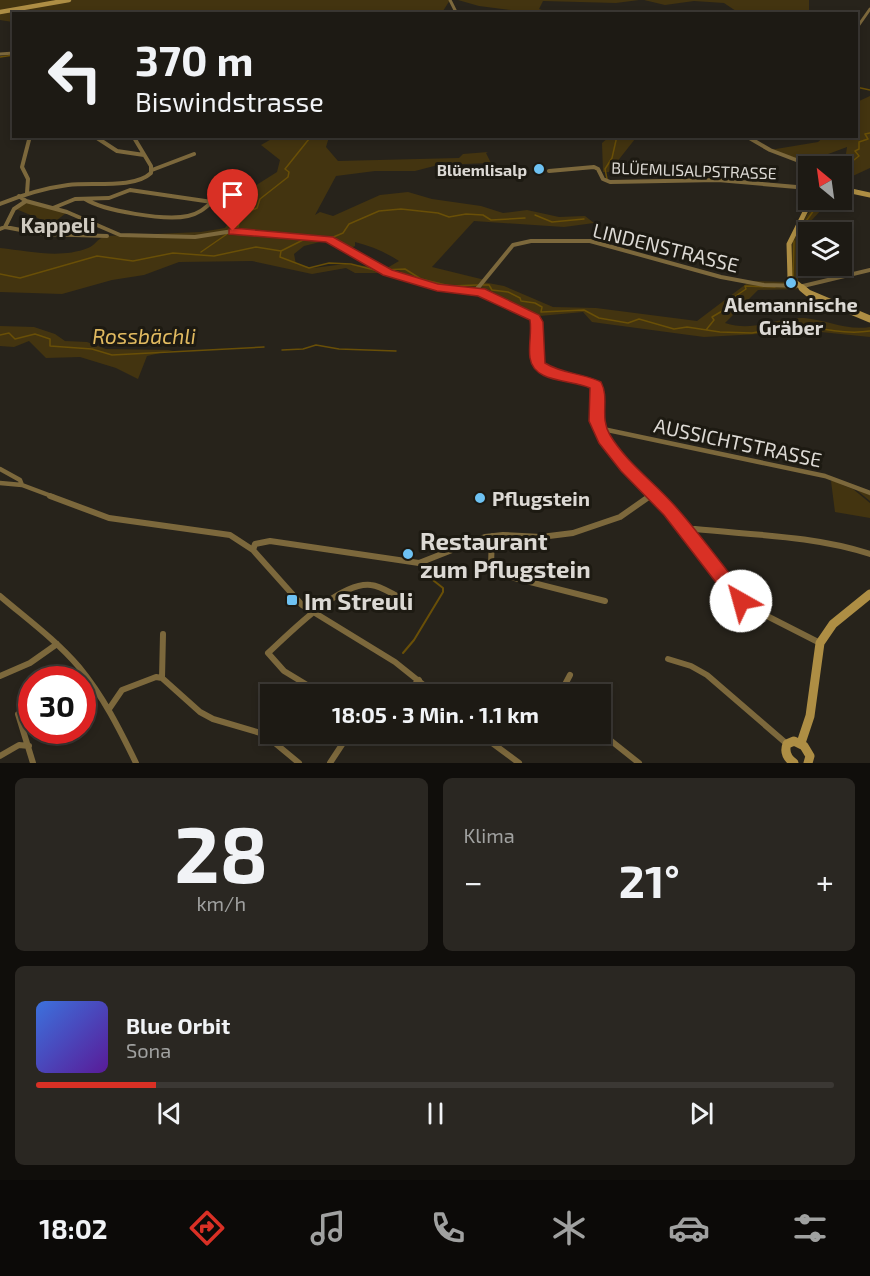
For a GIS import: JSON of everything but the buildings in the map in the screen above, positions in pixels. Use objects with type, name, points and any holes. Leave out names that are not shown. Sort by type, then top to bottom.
[{"type":"street","points":[[0,12],[69,0]]},
{"type":"street","points":[[858,26],[870,9]]},
{"type":"street","points":[[27,193],[28,179],[22,163],[29,138]]},
{"type":"street","points":[[97,138],[130,155],[144,155]]},
{"type":"street","points":[[134,138],[152,170]]},
{"type":"street","points":[[749,138],[770,150],[798,161]]},
{"type":"street","points":[[0,204],[27,193],[82,183],[137,181],[148,177],[152,170],[194,154]]},
{"type":"street","name":"BLÜEMLISALPSTRASSE","points":[[549,171],[594,167],[598,169],[603,179],[610,182],[718,180],[798,187]]},
{"type":"street","points":[[53,208],[73,200],[85,198],[109,198],[130,190],[212,202],[204,210],[193,214],[164,217],[134,214],[87,201],[85,198]]},
{"type":"street","points":[[852,191],[870,195]]},
{"type":"street","points":[[19,196],[26,201],[53,208],[116,234],[195,237],[233,231],[323,238],[341,245],[384,271],[437,287],[476,291],[535,318],[539,365],[544,371],[583,379],[596,385],[598,393],[595,414],[598,428],[617,456],[685,531],[741,601],[820,643]]},
{"type":"street","points":[[26,201],[14,209],[3,228],[42,234],[107,236]]},
{"type":"street","points":[[784,285],[790,279],[789,244],[806,210]]},
{"type":"street","name":"LINDENSTRASSE","points":[[476,291],[516,243],[566,240],[590,242],[752,284],[798,286],[870,270]]},
{"type":"street","points":[[790,279],[808,293],[870,319]]},
{"type":"street","name":"AUSSICHTSTRASSE","points":[[598,428],[825,476],[870,493]]},
{"type":"street","points":[[0,470],[20,480],[22,485]]},
{"type":"street","points":[[0,483],[22,485],[109,518],[227,535],[253,550],[297,600],[314,613],[395,662],[424,684]]},
{"type":"street","points":[[253,550],[255,544],[261,541],[417,563],[475,540],[492,536],[541,537],[573,533],[620,517],[653,494]]},
{"type":"street","points":[[685,531],[695,530],[823,543],[846,546],[870,554]]},
{"type":"street","points":[[492,536],[494,545],[490,561],[496,571],[502,575],[605,601]]},
{"type":"street","points":[[305,684],[284,671],[268,653],[319,607],[360,586],[370,585],[401,598]]},
{"type":"street","points":[[801,743],[810,716],[820,643],[833,624],[870,595]]},
{"type":"street","points":[[0,596],[57,644],[88,678],[109,708],[136,763]]},
{"type":"street","points":[[162,678],[163,634]]},
{"type":"street","points":[[0,676],[30,663],[57,644]]},
{"type":"street","points":[[669,658],[707,675],[787,744]]},
{"type":"street","points":[[565,684],[570,675]]},
{"type":"street","points":[[109,708],[118,694],[127,687],[156,677],[162,678],[201,712],[213,719],[264,734],[299,763]]},
{"type":"street","points":[[415,684],[419,680]]},
{"type":"street","points":[[611,741],[639,763]]},
{"type":"street","points":[[787,744],[793,741],[801,743],[809,752],[811,762]]},
{"type":"street","points":[[330,763],[342,744]]},
{"type":"street","points":[[493,744],[519,763]]},
{"type":"street","points":[[787,744],[786,753],[790,762]]},
{"type":"street","points":[[0,756],[19,746],[29,746],[33,763]]},
{"type":"shaded area","points":[[0,0],[450,0],[442,12],[12,12],[12,22],[0,20]]},
{"type":"shaded area","points":[[458,0],[639,0],[616,3],[543,1],[539,9],[548,12],[510,12],[511,10],[479,6]]},
{"type":"shaded area","points":[[644,0],[809,0],[809,12],[738,12],[724,3],[694,1],[665,5]]},
{"type":"shaded area","points":[[870,96],[870,168],[852,176],[852,156],[846,156],[847,147],[823,156],[798,156],[798,161],[770,150],[818,142],[823,138],[858,138],[858,102]]},
{"type":"shaded area","points":[[273,138],[329,138],[326,147],[338,161],[459,158],[463,154],[488,152],[486,153],[491,163],[438,165],[415,171],[375,171],[336,176],[315,215],[320,212],[333,216],[380,195],[408,192],[432,199],[481,206],[503,213],[527,210],[559,217],[585,216],[594,223],[564,227],[474,221],[432,267],[504,286],[553,307],[596,308],[697,321],[750,281],[790,282],[798,289],[758,290],[725,323],[736,326],[756,326],[804,318],[853,328],[870,327],[870,337],[811,331],[704,337],[592,322],[583,312],[540,316],[488,290],[447,287],[402,275],[400,271],[387,268],[399,261],[372,247],[355,242],[355,246],[347,250],[328,240],[304,246],[294,254],[296,264],[313,268],[345,264],[374,267],[378,273],[355,273],[346,268],[312,274],[252,261],[179,262],[144,275],[112,280],[62,294],[0,292],[0,248],[55,254],[67,253],[88,248],[106,236],[201,232],[225,228],[253,187],[277,172],[280,160],[261,145]]},
{"type":"shaded area","points":[[608,138],[635,138],[609,172],[603,172],[602,143]]},
{"type":"shaded area","points":[[26,202],[66,213],[52,224],[16,209]]},
{"type":"shaded area","points":[[811,210],[821,210],[810,222],[802,222]]},
{"type":"shaded area","points":[[798,228],[798,281],[790,278],[790,253]]},
{"type":"shaded area","points":[[0,326],[34,327],[55,334],[65,341],[87,342],[106,349],[173,350],[147,356],[138,379],[116,368],[80,357],[46,358],[29,341],[14,347],[0,346]]},
{"type":"shaded area","points":[[831,479],[870,494],[870,501],[854,488],[840,484],[853,489],[870,503],[870,518],[835,512],[831,481],[834,481]]},
{"type":"waterway","points":[[0,57],[12,55]]},
{"type":"waterway","points":[[858,87],[870,90]]},
{"type":"waterway","points":[[852,161],[859,156],[855,151],[859,149],[859,142],[868,139],[865,134],[870,133]]},
{"type":"waterway","points":[[233,229],[238,227],[241,215],[257,208],[260,199],[288,177],[289,172],[285,169],[308,138]]},
{"type":"waterway","points":[[607,179],[605,169],[612,158],[617,138]]},
{"type":"waterway","points":[[331,238],[343,233],[349,224],[379,211],[401,209],[438,213],[449,217],[466,214],[483,215],[491,220],[525,218]]},
{"type":"waterway","points":[[797,234],[814,210]]},
{"type":"waterway","points":[[535,215],[552,222],[584,219]]},
{"type":"waterway","points":[[201,252],[227,234]]},
{"type":"waterway","points":[[281,251],[303,240],[316,240]]},
{"type":"waterway","points":[[793,278],[794,241]]},
{"type":"waterway","points":[[0,274],[20,278],[97,256],[133,261],[173,253],[214,256],[256,247],[281,251]]},
{"type":"waterway","points":[[281,251],[280,257],[309,268],[329,263],[351,264],[378,271]]},
{"type":"waterway","points":[[383,270],[405,269],[421,279],[450,286],[478,285]]},
{"type":"waterway","points":[[483,285],[489,285],[492,290],[508,292],[520,298],[521,301],[535,303],[542,307],[541,312],[584,310],[599,318],[628,323],[639,319],[674,329],[687,327],[706,330]]},
{"type":"waterway","points":[[706,330],[714,320],[712,317],[729,307],[724,304],[746,289],[745,286],[775,287]]},
{"type":"waterway","points":[[706,330],[752,333],[779,328],[789,329],[794,326],[792,322],[821,329],[870,331]]},
{"type":"waterway","name":"Rossbächli","points":[[0,335],[9,333],[15,339],[35,334],[50,339],[50,346],[92,349],[112,355],[264,347]]},
{"type":"waterway","points":[[282,350],[303,349],[316,345],[339,349],[396,351]]},
{"type":"waterway","points":[[403,653],[414,640],[443,592],[443,588],[429,577],[426,568]]},
{"type":"place","name":"Blüemlisalp","points":[[539,169]]},
{"type":"place","name":"Alemannische Gräber","points":[[791,283]]},
{"type":"place","name":"Pflugstein","points":[[480,498]]},
{"type":"place","name":"Restaurant zum Pflugstein","points":[[408,554]]},
{"type":"place","name":"Im Streuli","points":[[292,600]]},
{"type":"district","name":"Kappeli","points":[[58,224]]},
{"type":"route","points":[[233,231],[329,239],[387,273],[437,287],[480,292],[530,314],[537,322],[539,365],[544,371],[552,374],[591,381],[596,385],[598,393],[596,421],[604,439],[627,467],[670,511],[741,601]]}]
